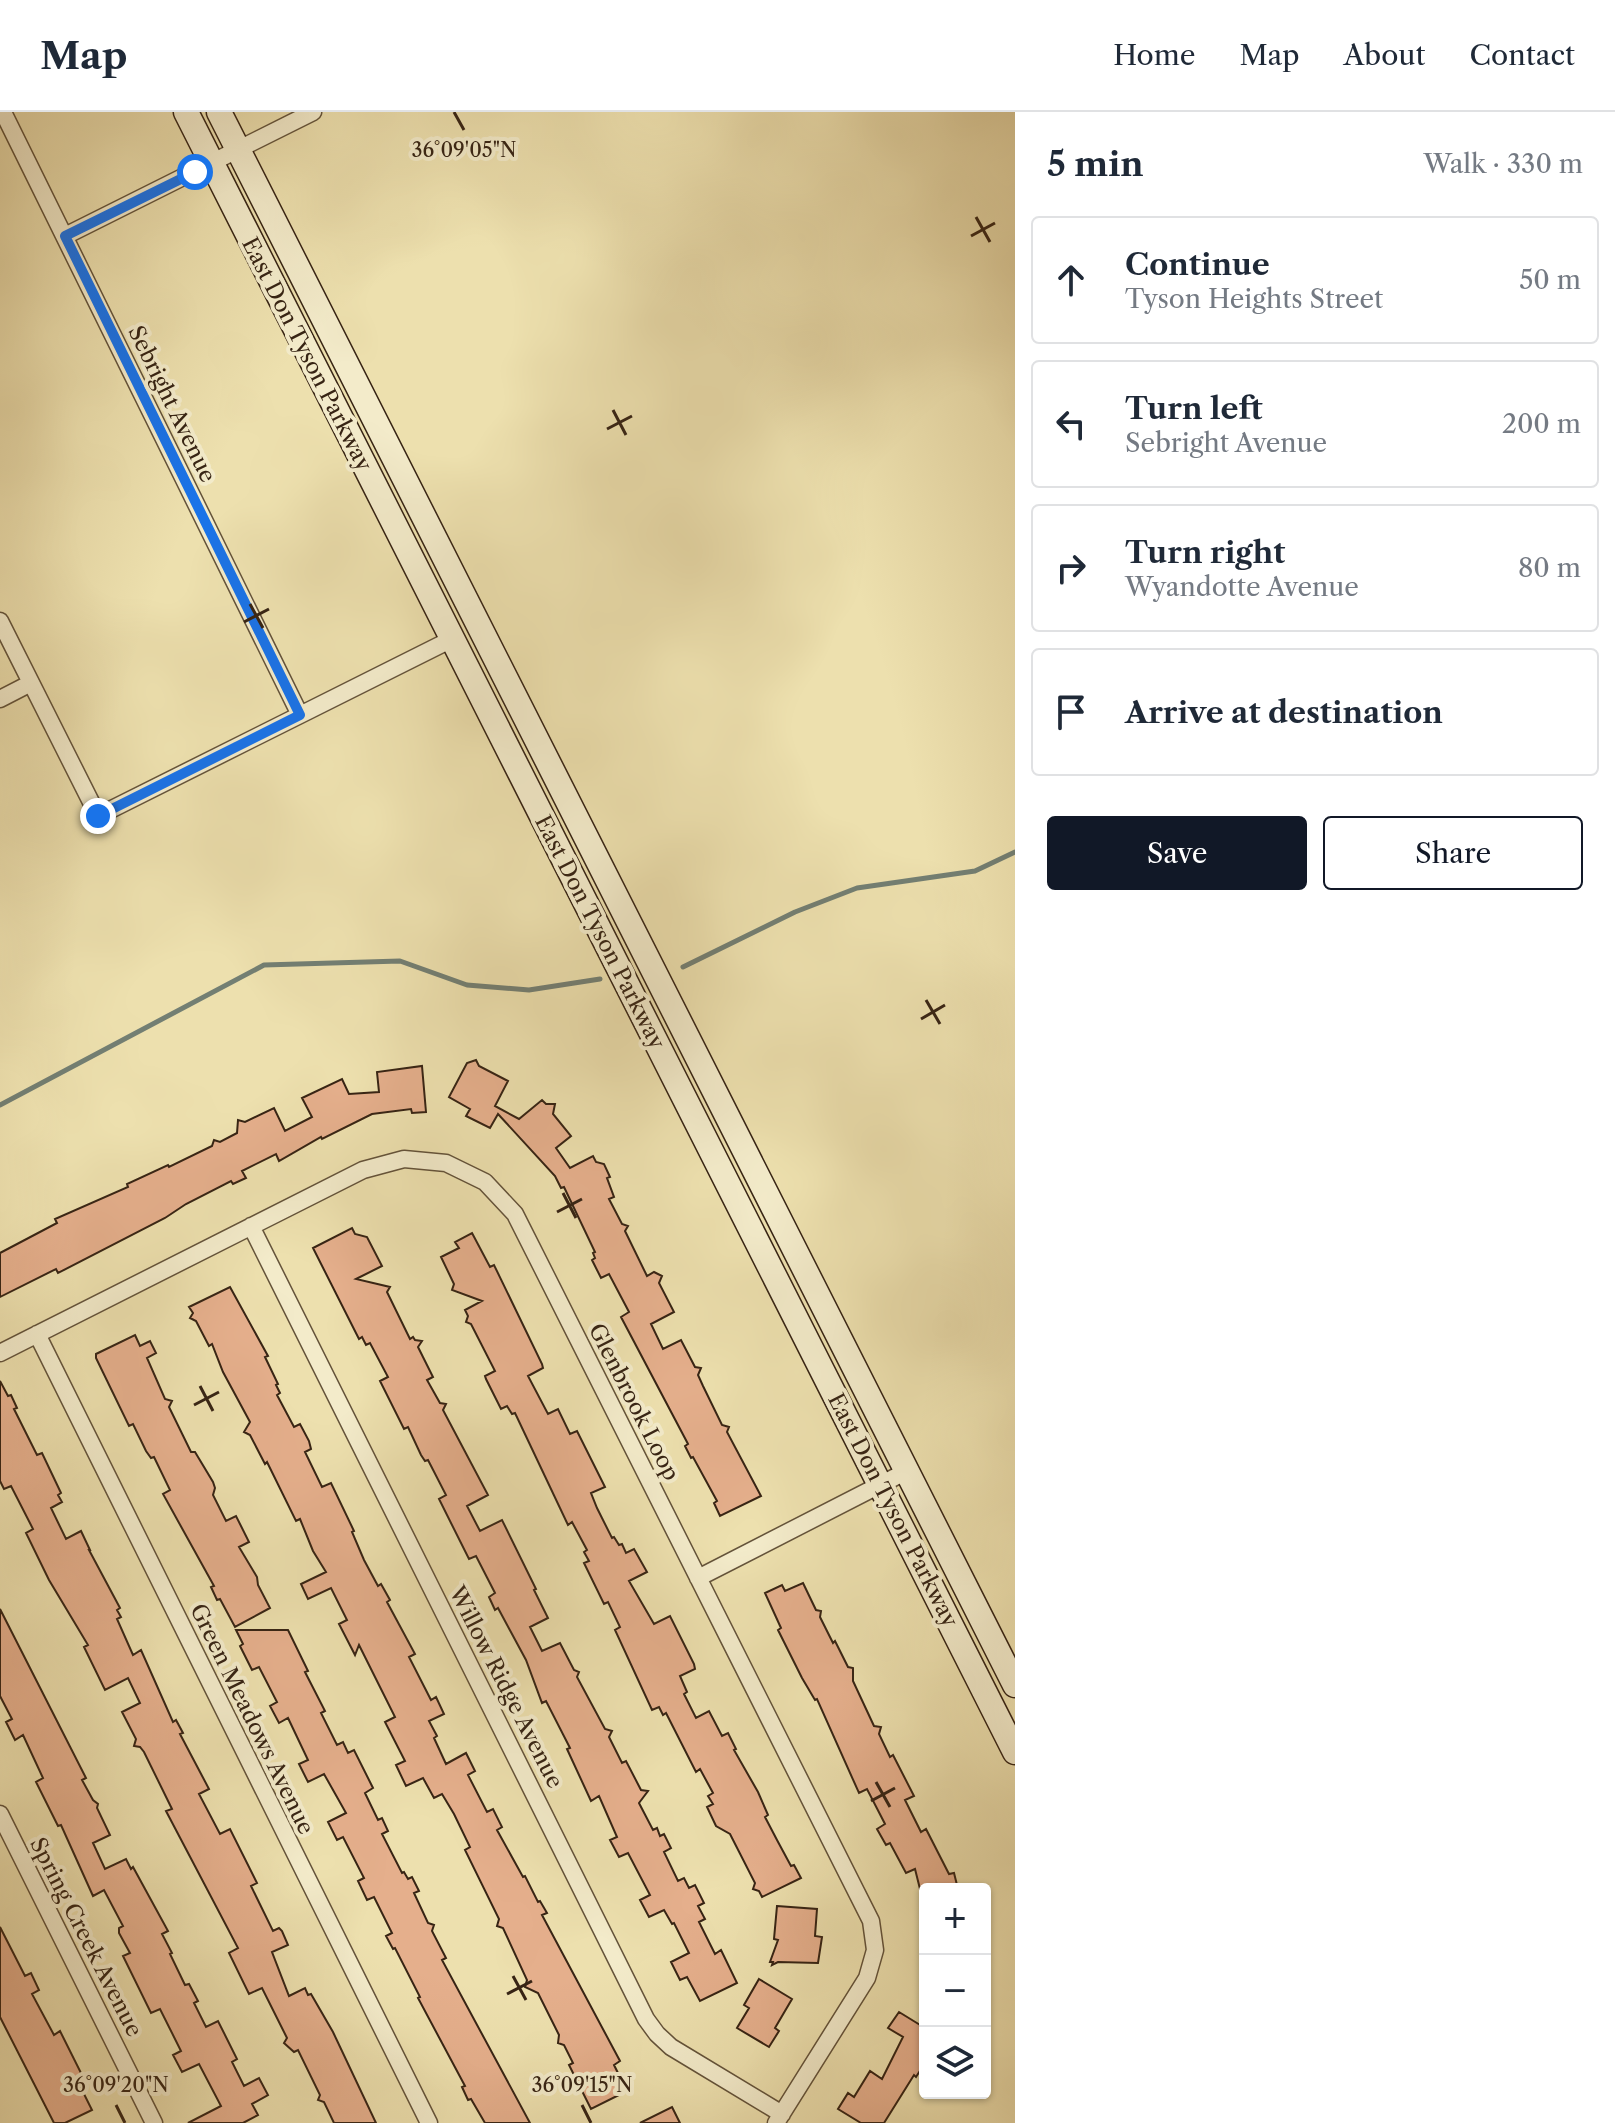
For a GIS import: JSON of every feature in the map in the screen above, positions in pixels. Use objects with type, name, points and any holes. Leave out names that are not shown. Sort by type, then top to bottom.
[{"type":"main road","name":"East Don Tyson Parkway","points":[[186,112],[1015,1752]]},
{"type":"main road","name":"East Don Tyson Parkway","points":[[219,112],[1015,1685]]},
{"type":"street","name":"Sebright Avenue","points":[[3,112],[300,715]]},
{"type":"street","points":[[65,236],[313,112]]},
{"type":"street","points":[[0,621],[98,816],[452,639]]},
{"type":"street","points":[[0,699],[31,683]]},
{"type":"street","name":"Glenbrook Loop","points":[[0,1353],[363,1170],[404,1159],[446,1163],[485,1182],[515,1214],[871,1921],[875,1950],[867,1978],[779,2118]]},
{"type":"street","name":"Willow Ridge Avenue","points":[[251,1226],[646,2019],[671,2047],[779,2118]]},
{"type":"street","name":"Green Meadows Avenue","points":[[37,1334],[429,2123]]},
{"type":"street","points":[[698,1578],[907,1471]]},
{"type":"street","name":"Spring Creek Avenue","points":[[0,1814],[154,2123]]},
{"type":"building","points":[[476,1060],[479,1066],[508,1081],[495,1106],[519,1119],[542,1100],[546,1104],[555,1104],[553,1114],[571,1136],[556,1148],[570,1168],[593,1156],[596,1162],[604,1164],[614,1197],[609,1199],[622,1224],[628,1226],[625,1231],[647,1276],[654,1272],[662,1276],[659,1283],[674,1312],[651,1324],[663,1349],[681,1340],[695,1367],[701,1368],[698,1375],[703,1386],[722,1425],[729,1427],[727,1432],[761,1496],[720,1516],[714,1503],[717,1501],[691,1458],[685,1446],[688,1444],[621,1317],[629,1312],[609,1274],[601,1278],[592,1260],[595,1252],[564,1187],[561,1188],[555,1176],[498,1114],[490,1128],[466,1116],[470,1109],[449,1097],[467,1063]]},
{"type":"building","points":[[422,1066],[426,1112],[412,1113],[411,1109],[372,1114],[321,1137],[279,1161],[276,1154],[242,1171],[246,1178],[233,1184],[231,1181],[58,1273],[56,1269],[0,1297],[0,1253],[57,1223],[55,1219],[212,1146],[214,1140],[220,1142],[237,1133],[238,1120],[245,1122],[274,1108],[285,1131],[312,1117],[302,1098],[342,1079],[349,1094],[379,1092],[377,1072]]},
{"type":"building","points":[[352,1228],[355,1234],[367,1237],[382,1266],[356,1279],[390,1287],[387,1292],[410,1339],[413,1337],[422,1341],[418,1347],[433,1377],[427,1380],[440,1403],[446,1404],[443,1410],[488,1495],[467,1506],[480,1531],[502,1520],[536,1589],[548,1618],[530,1627],[542,1651],[560,1643],[574,1670],[579,1672],[577,1677],[605,1729],[612,1731],[609,1737],[622,1763],[626,1761],[641,1790],[648,1791],[639,1803],[653,1830],[657,1828],[660,1836],[664,1834],[671,1848],[664,1852],[678,1881],[684,1878],[689,1888],[695,1885],[704,1903],[698,1906],[705,1919],[699,1922],[715,1954],[721,1950],[737,1983],[700,2001],[687,1977],[680,1980],[671,1962],[689,1953],[674,1923],[664,1910],[649,1917],[640,1900],[650,1895],[628,1853],[619,1857],[610,1840],[617,1837],[599,1796],[591,1801],[567,1749],[570,1748],[546,1701],[542,1703],[526,1660],[489,1597],[495,1593],[476,1556],[469,1559],[439,1499],[446,1495],[408,1427],[404,1429],[380,1381],[388,1377],[370,1343],[366,1345],[362,1337],[359,1339],[313,1248]]},
{"type":"building","points":[[472,1233],[490,1267],[494,1265],[542,1364],[543,1368],[528,1376],[548,1414],[558,1409],[570,1434],[577,1431],[605,1487],[591,1493],[597,1508],[612,1538],[619,1545],[622,1544],[626,1553],[634,1549],[647,1572],[629,1581],[654,1624],[670,1616],[694,1664],[695,1669],[680,1676],[687,1692],[684,1694],[696,1718],[709,1711],[722,1736],[728,1733],[758,1792],[768,1815],[765,1817],[791,1866],[794,1865],[801,1878],[762,1897],[759,1891],[753,1889],[755,1883],[730,1834],[716,1826],[707,1807],[713,1804],[708,1796],[713,1793],[700,1769],[696,1772],[666,1713],[663,1715],[659,1707],[652,1710],[615,1630],[620,1627],[608,1602],[604,1604],[584,1563],[589,1561],[584,1552],[587,1550],[572,1522],[568,1525],[515,1413],[512,1414],[507,1406],[501,1409],[486,1379],[485,1376],[495,1371],[471,1324],[466,1322],[468,1316],[465,1310],[482,1301],[452,1290],[454,1284],[441,1257],[459,1248],[455,1242]]},
{"type":"building","points":[[230,1287],[268,1356],[265,1357],[278,1384],[280,1393],[277,1395],[294,1427],[300,1424],[309,1441],[311,1449],[305,1452],[322,1487],[331,1483],[364,1560],[378,1586],[381,1584],[390,1600],[387,1602],[415,1654],[409,1657],[431,1700],[436,1697],[444,1714],[429,1721],[446,1764],[466,1753],[475,1771],[468,1775],[487,1812],[493,1809],[502,1827],[497,1830],[547,1913],[542,1915],[620,2061],[614,2065],[627,2091],[591,2109],[569,2065],[573,2063],[564,2045],[558,2043],[559,2035],[538,1993],[525,1987],[527,1980],[503,1928],[497,1926],[499,1919],[465,1850],[470,1847],[454,1814],[442,1794],[434,1798],[423,1778],[406,1786],[396,1765],[405,1761],[385,1722],[395,1717],[359,1645],[355,1655],[339,1624],[347,1620],[331,1588],[308,1599],[301,1584],[326,1572],[267,1462],[265,1464],[250,1435],[244,1432],[250,1422],[212,1344],[209,1346],[196,1321],[190,1318],[193,1313],[189,1307]]},
{"type":"building","points":[[135,1335],[140,1346],[150,1341],[156,1353],[147,1358],[165,1399],[172,1401],[169,1407],[191,1452],[195,1452],[213,1482],[213,1495],[226,1521],[236,1516],[249,1542],[239,1547],[257,1577],[270,1608],[235,1627],[220,1599],[217,1600],[211,1587],[214,1586],[163,1494],[170,1490],[154,1457],[151,1458],[146,1451],[133,1424],[129,1426],[96,1358],[96,1354]]},
{"type":"building","points":[[0,1381],[8,1396],[11,1395],[17,1408],[14,1409],[37,1455],[42,1453],[61,1493],[58,1495],[62,1502],[51,1508],[66,1539],[81,1531],[120,1608],[117,1610],[121,1617],[117,1619],[133,1655],[141,1650],[173,1722],[176,1720],[183,1733],[180,1734],[209,1789],[199,1794],[220,1834],[230,1829],[257,1883],[251,1886],[273,1931],[279,1928],[282,1931],[288,1945],[272,1952],[289,1996],[305,1988],[308,1995],[311,1994],[333,2032],[376,2123],[334,2123],[324,2102],[318,2100],[320,2095],[298,2050],[294,2052],[284,2043],[287,2038],[262,1988],[249,1994],[229,1953],[238,1948],[166,1811],[172,1809],[144,1752],[134,1746],[136,1739],[122,1712],[140,1703],[128,1678],[105,1690],[84,1647],[88,1645],[49,1580],[26,1533],[33,1529],[11,1486],[4,1489],[0,1481]]},
{"type":"building","points":[[803,1583],[816,1610],[821,1611],[820,1617],[833,1643],[835,1641],[848,1667],[853,1668],[853,1681],[874,1726],[881,1727],[879,1734],[890,1757],[893,1755],[914,1796],[905,1800],[921,1832],[926,1829],[949,1874],[954,1873],[956,1883],[919,1885],[915,1869],[906,1873],[890,1843],[886,1845],[877,1829],[885,1824],[867,1789],[859,1793],[817,1699],[802,1678],[778,1630],[781,1628],[765,1593],[782,1585],[785,1591]]},
{"type":"building","points":[[0,1609],[86,1778],[82,1780],[98,1804],[110,1835],[93,1843],[105,1869],[126,1859],[131,1869],[133,1867],[168,1931],[162,1934],[185,1985],[189,1984],[198,2001],[194,2003],[206,2027],[218,2021],[237,2059],[232,2062],[244,2086],[259,2078],[268,2095],[252,2104],[258,2115],[243,2123],[188,2123],[221,2106],[199,2064],[182,2072],[173,2055],[181,2051],[160,2009],[151,2013],[123,1956],[130,1953],[119,1933],[119,1928],[123,1926],[104,1890],[93,1896],[61,1825],[58,1826],[36,1782],[43,1778],[23,1735],[15,1740],[6,1722],[12,1719],[0,1696]]},
{"type":"building","points":[[236,1630],[288,1630],[337,1745],[343,1742],[348,1753],[354,1750],[373,1788],[365,1793],[378,1820],[382,1818],[388,1831],[382,1834],[402,1873],[408,1879],[412,1877],[419,1891],[414,1893],[428,1923],[434,1925],[432,1931],[446,1958],[442,1960],[530,2123],[485,2123],[471,2099],[468,2100],[462,2087],[465,2086],[386,1936],[392,1933],[374,1897],[367,1900],[358,1881],[364,1878],[343,1837],[337,1840],[328,1822],[346,1813],[324,1774],[308,1782],[299,1764],[308,1760],[288,1718],[279,1723],[270,1706],[277,1702],[259,1667],[252,1670]]},
{"type":"building","points":[[777,1906],[817,1909],[815,1936],[822,1937],[818,1963],[778,1962],[772,1965],[773,1962],[770,1962],[778,1940],[774,1939]]},
{"type":"building","points":[[0,1927],[25,1976],[31,1973],[39,1990],[32,1994],[54,2035],[60,2031],[87,2085],[81,2088],[92,2110],[65,2123],[54,2123],[0,2017]]},
{"type":"building","points":[[759,1979],[792,1999],[775,2028],[779,2031],[769,2047],[737,2028],[749,2008],[744,2005]]},
{"type":"building","points":[[899,2012],[919,2024],[919,2072],[916,2077],[914,2075],[884,2123],[861,2123],[838,2109],[848,2093],[854,2097],[870,2071],[882,2079],[903,2037],[888,2028]]},
{"type":"building","points":[[672,2107],[680,2123],[640,2123]]},
{"type":"waterway","points":[[683,967],[795,912],[857,888],[975,871],[1015,852]]},
{"type":"waterway","points":[[0,1105],[264,965],[400,961],[467,985],[529,990],[600,979]]},
{"type":"route","points":[[98,816],[300,715],[65,236],[195,172]]}]
